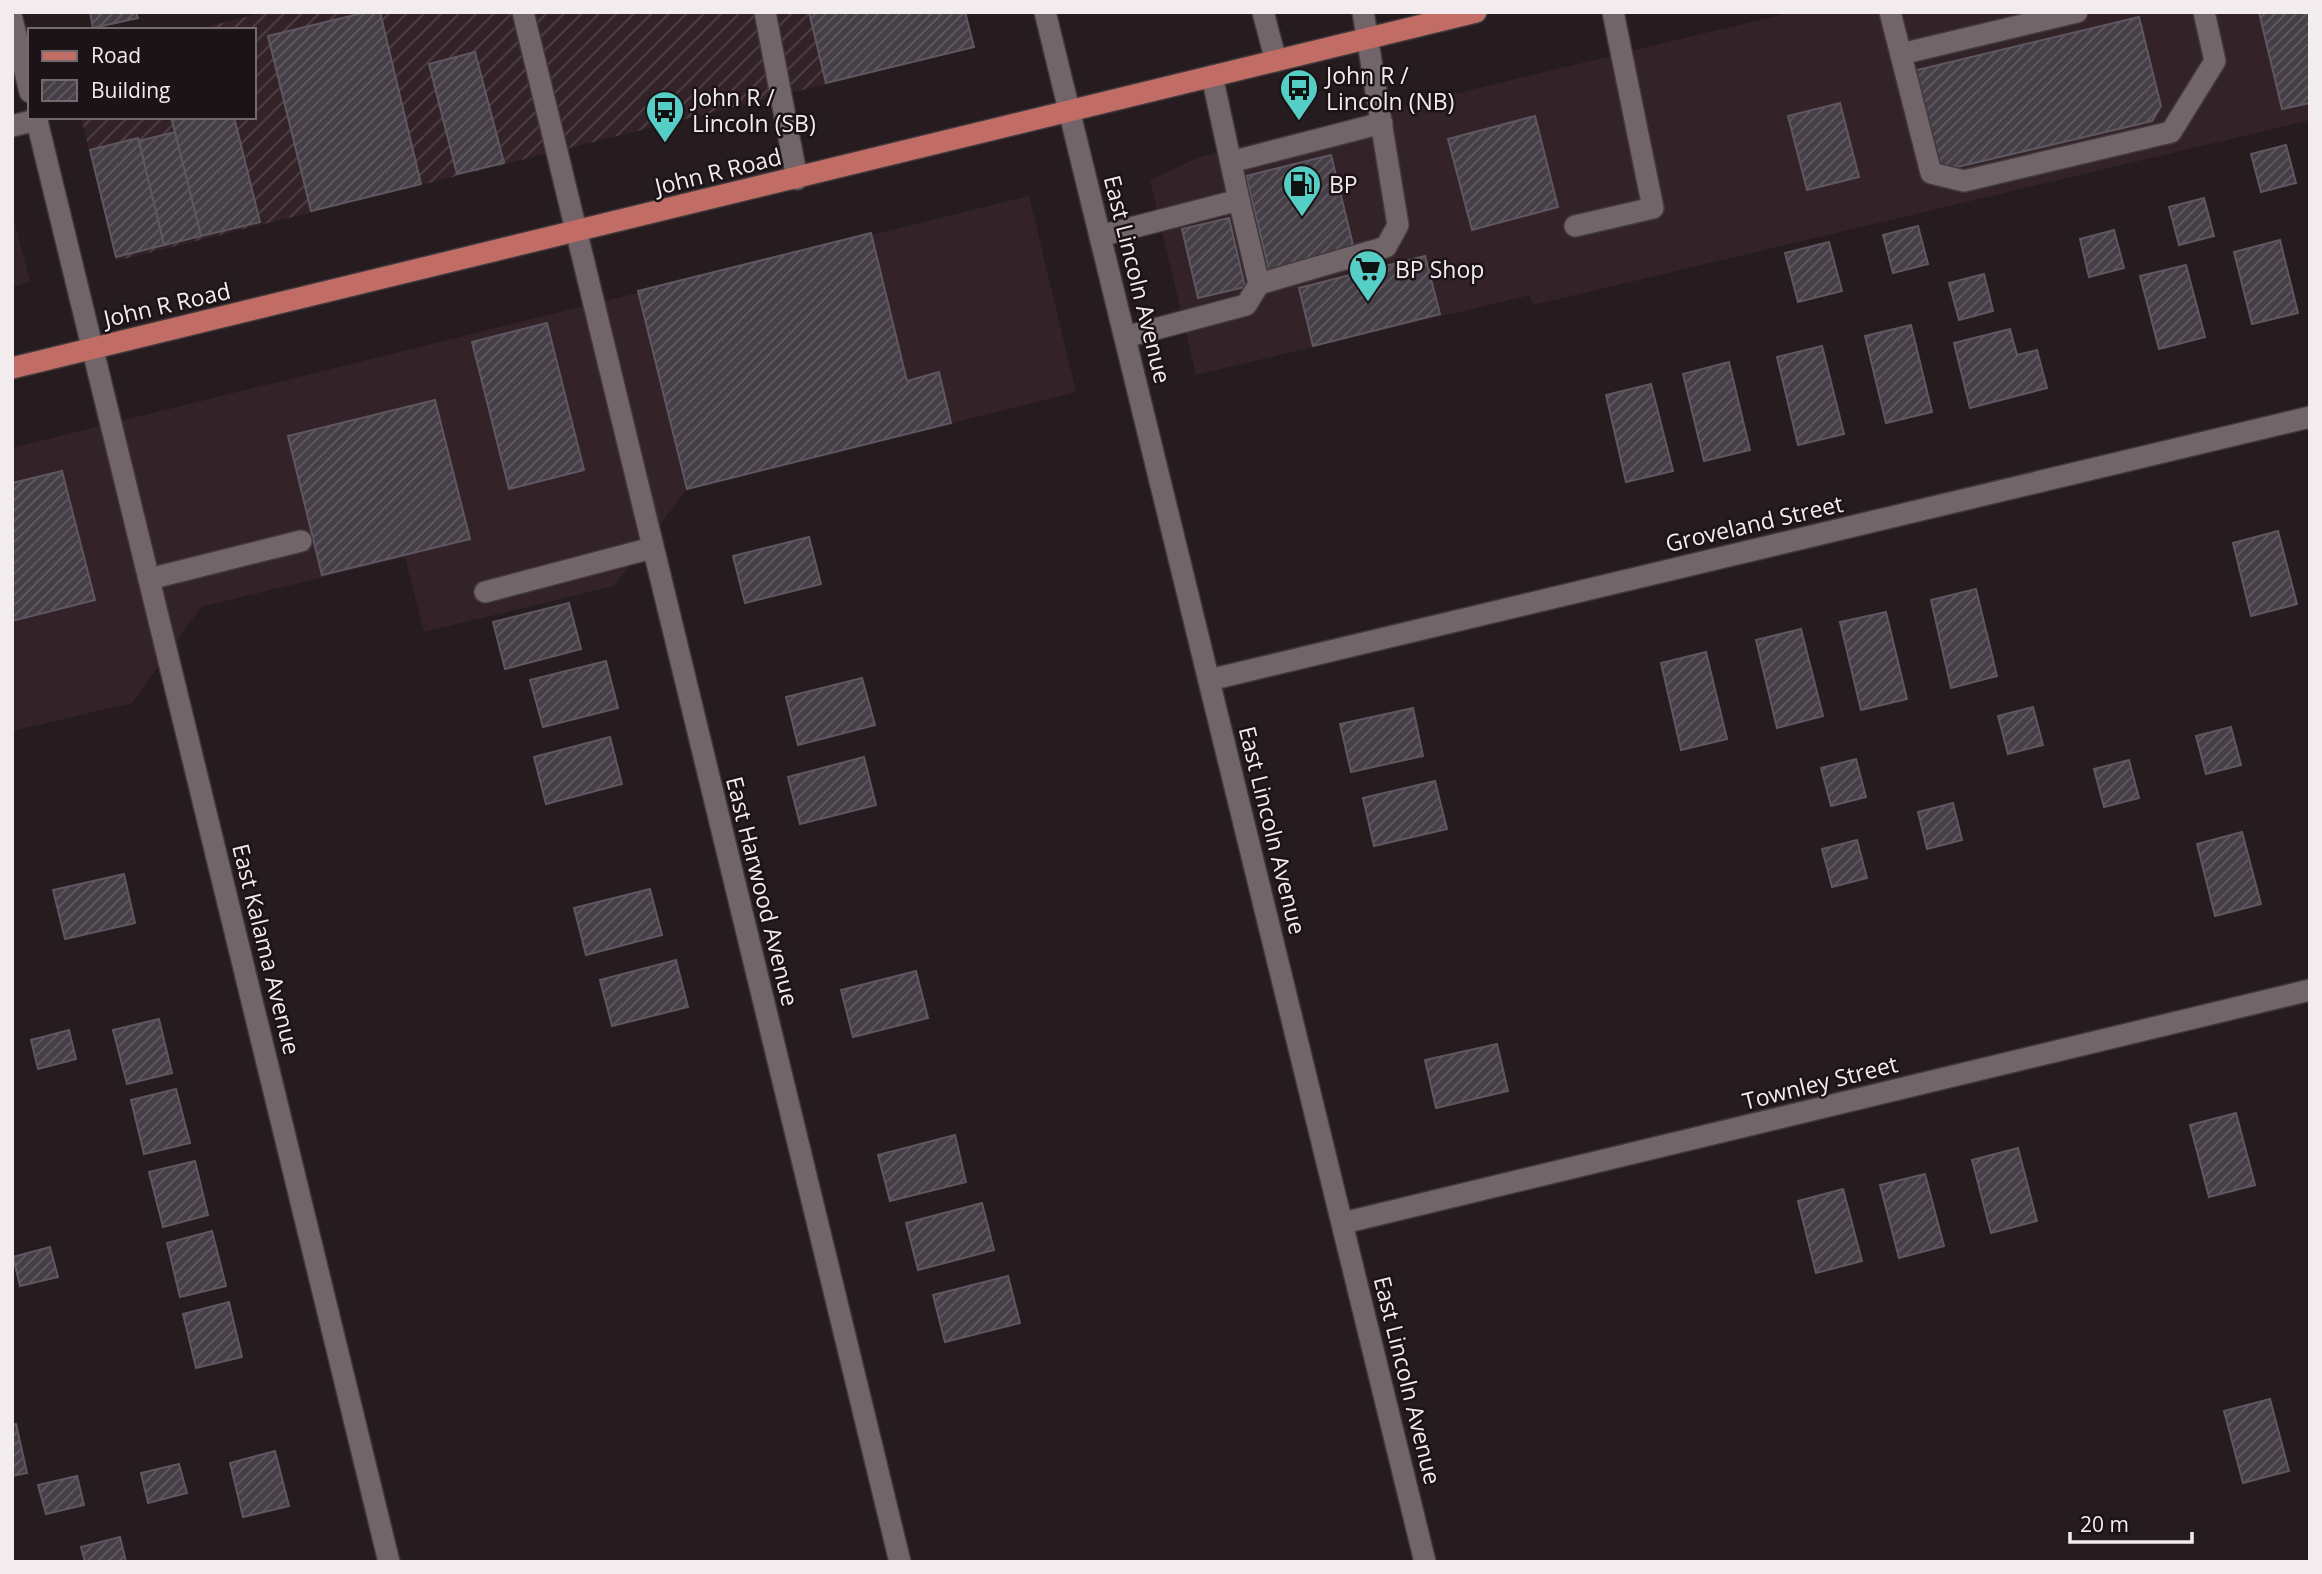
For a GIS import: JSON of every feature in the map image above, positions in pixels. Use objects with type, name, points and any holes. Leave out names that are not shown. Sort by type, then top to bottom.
[{"type":"main road","name":"John R Road","points":[[12,368],[1476,12]]},
{"type":"street","name":"East Harwood Avenue","points":[[523,12],[900,1562]]},
{"type":"street","points":[[765,12],[797,178]]},
{"type":"street","name":"East Lincoln Avenue","points":[[1045,12],[1425,1562]]},
{"type":"street","points":[[1263,12],[1276,61]]},
{"type":"street","points":[[1125,338],[1246,305],[1259,284],[1386,247],[1398,225],[1363,12]]},
{"type":"street","points":[[1575,226],[1653,208],[1613,12]]},
{"type":"street","points":[[1890,12],[1931,173],[1964,181],[2171,132],[2215,61],[2204,12]]},
{"type":"street","points":[[1901,54],[2077,12]]},
{"type":"street","points":[[12,19],[28,84]]},
{"type":"street","points":[[1212,76],[1259,284]]},
{"type":"street","points":[[12,126],[36,119]]},
{"type":"street","name":"East Kalama Avenue","points":[[36,119],[389,1562]]},
{"type":"street","points":[[1231,162],[1382,123]]},
{"type":"street","points":[[1100,236],[1239,200]]},
{"type":"street","name":"Groveland Street","points":[[1209,680],[2310,417]]},
{"type":"street","points":[[149,579],[301,541]]},
{"type":"street","points":[[485,592],[652,548]]},
{"type":"street","name":"Townley Street","points":[[1343,1223],[2310,990]]},
{"type":"shaded area","points":[[265,12],[965,12],[974,47],[116,261],[81,119],[256,119],[256,28],[202,28]]},
{"type":"shaded area","points":[[1792,12],[2310,12],[2310,120],[1533,305],[1530,295],[1196,375],[1150,180],[1200,157],[1252,143]]},
{"type":"shaded area","points":[[1029,196],[1076,392],[687,489],[614,586],[424,632],[405,557],[201,607],[132,703],[12,731],[12,448]]},
{"type":"shaded area","points":[[12,212],[30,282],[12,287]]},
{"type":"building","points":[[90,12],[136,12],[138,18],[93,28]]},
{"type":"building","points":[[367,12],[380,12],[421,184],[311,211],[268,36]]},
{"type":"building","points":[[809,12],[965,12],[974,47],[826,83]]},
{"type":"building","points":[[2259,12],[2310,12],[2310,103],[2282,109]]},
{"type":"building","points":[[2139,17],[2161,106],[2152,121],[1949,169],[1934,160],[1913,71]]},
{"type":"building","points":[[475,52],[504,163],[457,174],[429,64]]},
{"type":"building","points":[[1840,103],[1859,177],[1807,190],[1788,116]]},
{"type":"building","points":[[1535,116],[1558,207],[1472,230],[1448,139]]},
{"type":"building","points":[[172,119],[234,119],[260,222],[201,236]]},
{"type":"building","points":[[175,132],[201,236],[164,245],[139,141]]},
{"type":"building","points":[[138,138],[164,245],[116,257],[90,150]]},
{"type":"building","points":[[2286,145],[2296,183],[2261,192],[2251,154]]},
{"type":"building","points":[[1331,155],[1355,253],[1270,274],[1246,176]]},
{"type":"building","points":[[2204,198],[2214,236],[2179,245],[2169,207]]},
{"type":"building","points":[[1229,218],[1245,287],[1198,298],[1182,229]]},
{"type":"building","points":[[1918,226],[1928,264],[1893,273],[1883,235]]},
{"type":"building","points":[[2114,230],[2124,268],[2089,277],[2080,239]]},
{"type":"building","points":[[871,233],[907,381],[939,372],[951,423],[687,489],[638,291]]},
{"type":"building","points":[[2280,240],[2298,313],[2252,324],[2234,252]]},
{"type":"building","points":[[1829,242],[1842,291],[1798,302],[1785,253]]},
{"type":"building","points":[[1425,256],[1440,314],[1313,346],[1299,288]]},
{"type":"building","points":[[2186,265],[2205,337],[2159,349],[2140,276]]},
{"type":"building","points":[[1984,274],[1993,311],[1959,320],[1949,283]]},
{"type":"building","points":[[547,323],[584,470],[509,489],[472,342]]},
{"type":"building","points":[[1911,325],[1932,412],[1886,423],[1865,336]]},
{"type":"building","points":[[2010,329],[2017,355],[2037,350],[2047,388],[1970,408],[1954,343]]},
{"type":"building","points":[[1822,346],[1844,434],[1798,445],[1777,357]]},
{"type":"building","points":[[1729,362],[1750,450],[1704,461],[1683,374]]},
{"type":"building","points":[[1651,384],[1673,471],[1626,482],[1606,395]]},
{"type":"building","points":[[435,400],[470,539],[322,575],[288,436]]},
{"type":"building","points":[[62,471],[95,600],[12,621],[12,483]]},
{"type":"building","points":[[2278,531],[2297,604],[2251,616],[2233,543]]},
{"type":"building","points":[[809,537],[821,584],[745,603],[733,556]]},
{"type":"building","points":[[1976,589],[1997,676],[1951,688],[1931,600]]},
{"type":"building","points":[[569,603],[581,649],[505,669],[493,622]]},
{"type":"building","points":[[1886,612],[1907,699],[1861,710],[1840,622]]},
{"type":"building","points":[[1801,629],[1823,716],[1777,728],[1756,640]]},
{"type":"building","points":[[1706,652],[1727,739],[1681,750],[1661,663]]},
{"type":"building","points":[[606,661],[618,708],[543,727],[530,680]]},
{"type":"building","points":[[862,678],[875,725],[798,745],[786,697]]},
{"type":"building","points":[[2033,707],[2043,745],[2008,754],[1998,716]]},
{"type":"building","points":[[1413,708],[1423,756],[1351,772],[1340,724]]},
{"type":"building","points":[[2231,727],[2241,765],[2206,774],[2196,736]]},
{"type":"building","points":[[610,737],[622,784],[546,804],[534,757]]},
{"type":"building","points":[[864,757],[876,805],[800,824],[788,777]]},
{"type":"building","points":[[1856,759],[1866,797],[1831,806],[1821,768]]},
{"type":"building","points":[[2129,760],[2139,798],[2104,807],[2094,769]]},
{"type":"building","points":[[1435,781],[1447,829],[1374,846],[1363,798]]},
{"type":"building","points":[[1953,803],[1962,840],[1927,849],[1918,812]]},
{"type":"building","points":[[2242,832],[2261,904],[2215,916],[2197,844]]},
{"type":"building","points":[[1857,840],[1867,878],[1832,887],[1822,849]]},
{"type":"building","points":[[124,874],[135,923],[65,939],[53,890]]},
{"type":"building","points":[[650,889],[662,935],[586,955],[574,908]]},
{"type":"building","points":[[676,960],[688,1007],[612,1026],[600,980]]},
{"type":"building","points":[[916,971],[928,1018],[853,1037],[841,990]]},
{"type":"building","points":[[159,1019],[172,1073],[127,1084],[113,1030]]},
{"type":"building","points":[[69,1030],[76,1059],[38,1069],[31,1040]]},
{"type":"building","points":[[1497,1044],[1508,1091],[1436,1108],[1425,1060]]},
{"type":"building","points":[[176,1089],[190,1143],[144,1154],[131,1100]]},
{"type":"building","points":[[2236,1113],[2255,1185],[2209,1197],[2190,1125]]},
{"type":"building","points":[[955,1135],[966,1182],[890,1201],[878,1155]]},
{"type":"building","points":[[2018,1148],[2037,1221],[1991,1233],[1972,1160]]},
{"type":"building","points":[[195,1161],[208,1215],[163,1227],[149,1172]]},
{"type":"building","points":[[1925,1174],[1944,1246],[1899,1258],[1880,1185]]},
{"type":"building","points":[[1843,1189],[1862,1261],[1816,1273],[1798,1201]]},
{"type":"building","points":[[982,1203],[994,1250],[918,1270],[906,1223]]},
{"type":"building","points":[[212,1231],[226,1286],[180,1297],[167,1243]]},
{"type":"building","points":[[50,1247],[58,1277],[20,1286],[13,1257]]},
{"type":"building","points":[[1008,1276],[1020,1323],[945,1342],[933,1295]]},
{"type":"building","points":[[229,1302],[242,1357],[196,1368],[183,1314]]},
{"type":"building","points":[[2270,1399],[2289,1471],[2243,1483],[2224,1411]]},
{"type":"building","points":[[16,1424],[27,1473],[12,1476],[12,1425]]},
{"type":"building","points":[[275,1451],[289,1506],[243,1517],[230,1463]]},
{"type":"building","points":[[179,1464],[187,1493],[148,1503],[141,1473]]},
{"type":"building","points":[[77,1476],[84,1505],[46,1514],[38,1485]]},
{"type":"building","points":[[120,1537],[126,1562],[85,1562],[81,1547]]},
{"type":"place","name":"John R / Lincoln (NB)","points":[[1299,122]]},
{"type":"place","name":"John R / Lincoln (SB)","points":[[665,144]]},
{"type":"place","name":"BP","points":[[1302,218]]},
{"type":"place","name":"BP Shop","points":[[1368,303]]}]
